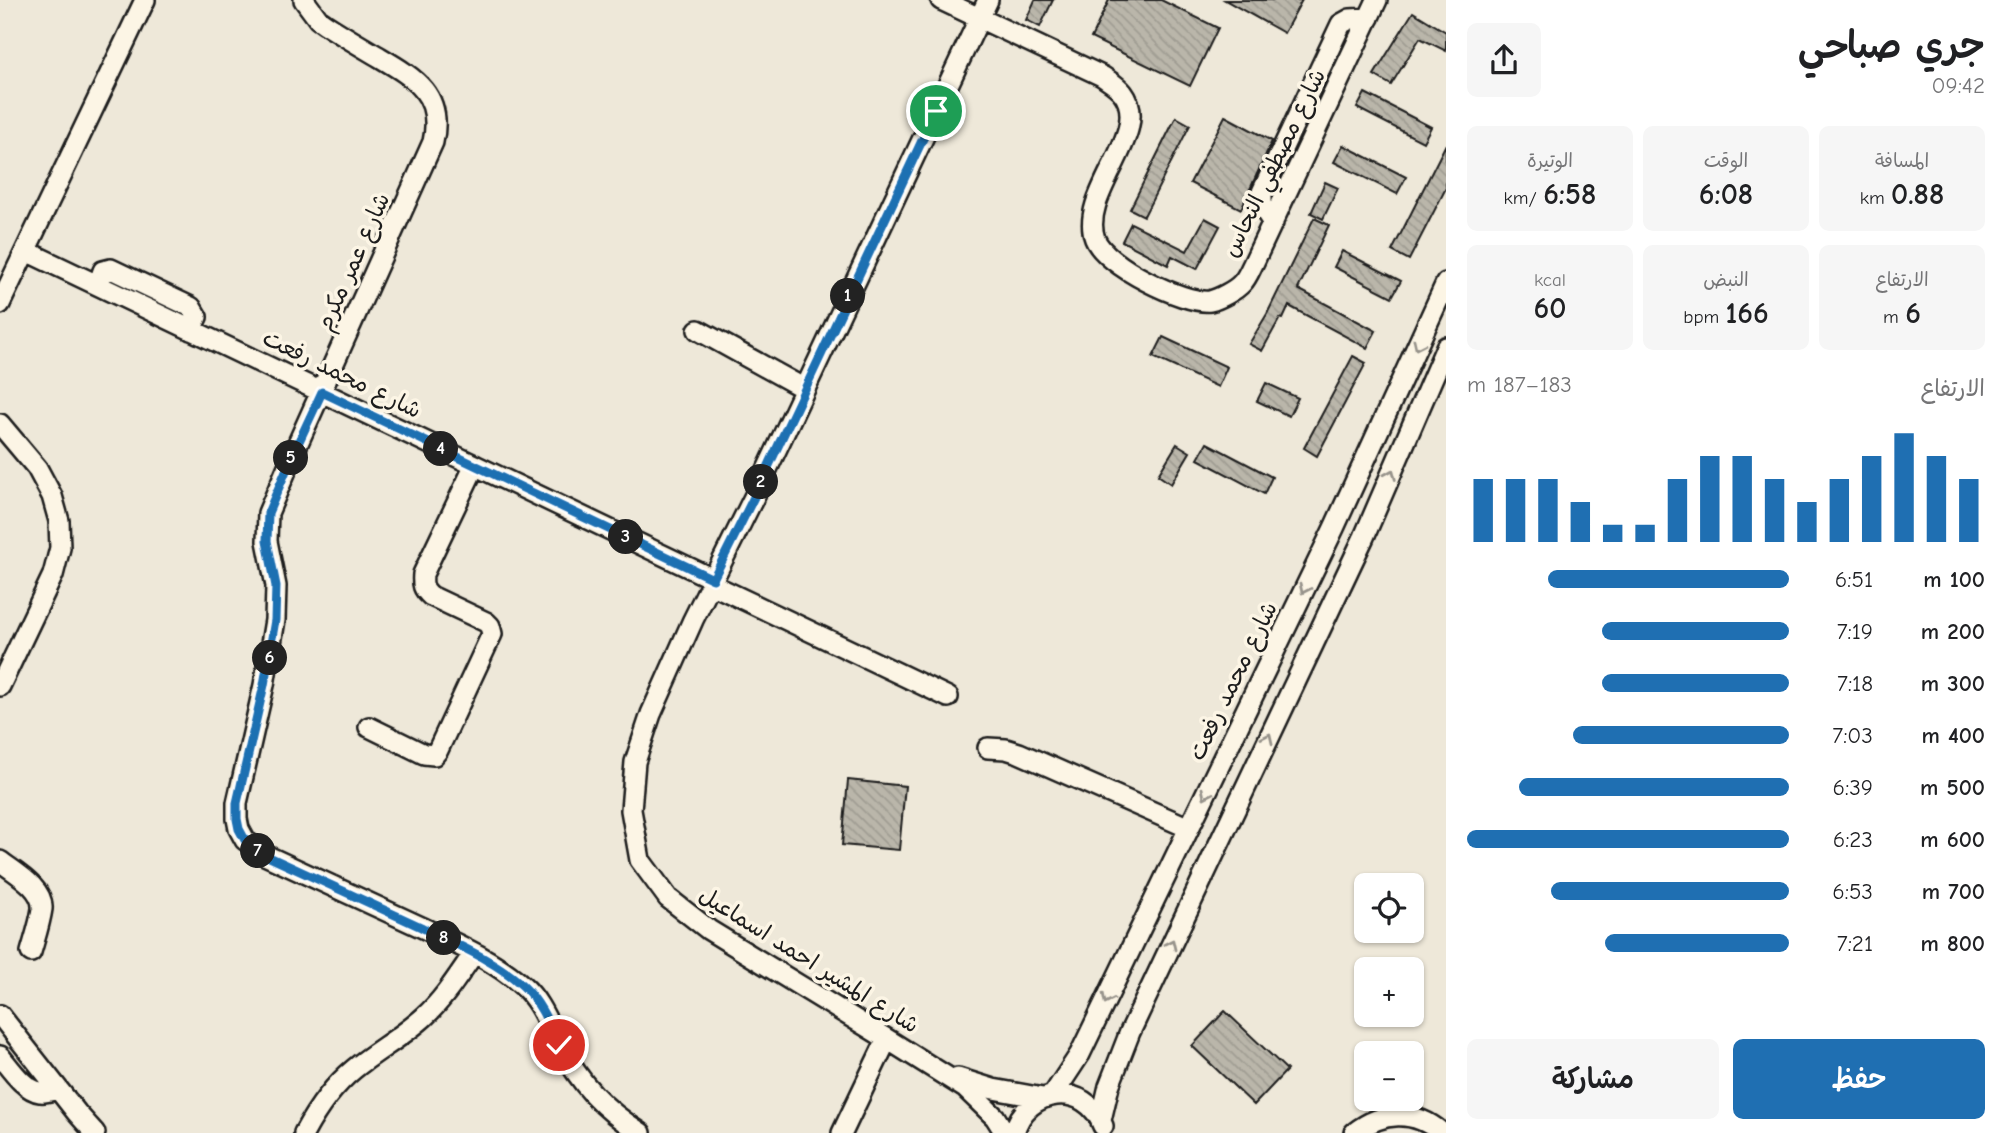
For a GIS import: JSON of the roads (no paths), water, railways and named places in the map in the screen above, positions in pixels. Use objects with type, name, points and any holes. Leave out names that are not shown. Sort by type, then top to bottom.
[{"type":"street","points":[[0,304],[145,0]]},
{"type":"street","name":"شارع عمر مكرم","points":[[304,0],[325,24],[408,74],[432,103],[436,126],[433,142],[268,513],[267,541],[276,586],[275,620],[264,685],[237,803],[239,829],[245,840],[265,855],[474,953],[524,986],[538,1003],[584,1086],[604,1106],[641,1133]]},
{"type":"street","name":"شارع مصطفي النحاس","points":[[941,0],[1116,85],[1129,106],[1130,119],[1127,135],[1094,208],[1095,239],[1110,258],[1133,274],[1193,299],[1211,301],[1243,282],[1377,0]]},
{"type":"street","name":"شارع المشير احمد اسماعيل","points":[[988,0],[651,714],[635,762],[631,810],[640,860],[668,898],[709,930],[965,1088],[995,1117],[1005,1133]]},
{"type":"street","name":"شارع محمد رفعت","points":[[26,251],[475,465],[948,697]]},
{"type":"street","name":"شارع محمد رفعت","points":[[1014,1133],[1021,1115],[1027,1108],[1048,1096],[1080,1054],[1334,528],[1446,283]]},
{"type":"street","points":[[698,330],[804,389]]},
{"type":"street","points":[[1103,1127],[1108,1086],[1130,1031],[1364,537],[1446,347]]},
{"type":"street","points":[[0,424],[37,468],[52,496],[59,522],[60,548],[53,575],[0,686]]},
{"type":"street","points":[[369,727],[424,754],[434,755],[492,634],[486,622],[431,596],[424,589],[422,582],[423,574],[475,465]]},
{"type":"street","points":[[1334,528],[1348,537],[1364,537]]},
{"type":"street","points":[[1324,549],[1338,553],[1352,562]]},
{"type":"street","points":[[988,748],[1019,753],[1189,828]]},
{"type":"street","points":[[0,861],[29,883],[38,894],[42,907],[31,952]]},
{"type":"street","points":[[304,1133],[316,1111],[340,1082],[422,1019],[439,1002],[474,953]]},
{"type":"street","points":[[0,1015],[95,1133]]},
{"type":"street","points":[[842,1133],[887,1038]]},
{"type":"street","points":[[0,1056],[31,1089],[39,1092],[58,1089]]},
{"type":"street","name":"شارع المشير احمد اسماعيل","points":[[941,1072],[993,1088],[1048,1096],[1072,1096],[1089,1105],[1103,1127]]},
{"type":"street","points":[[1354,1133],[1375,1119],[1392,1115],[1412,1117],[1442,1133]]}]
